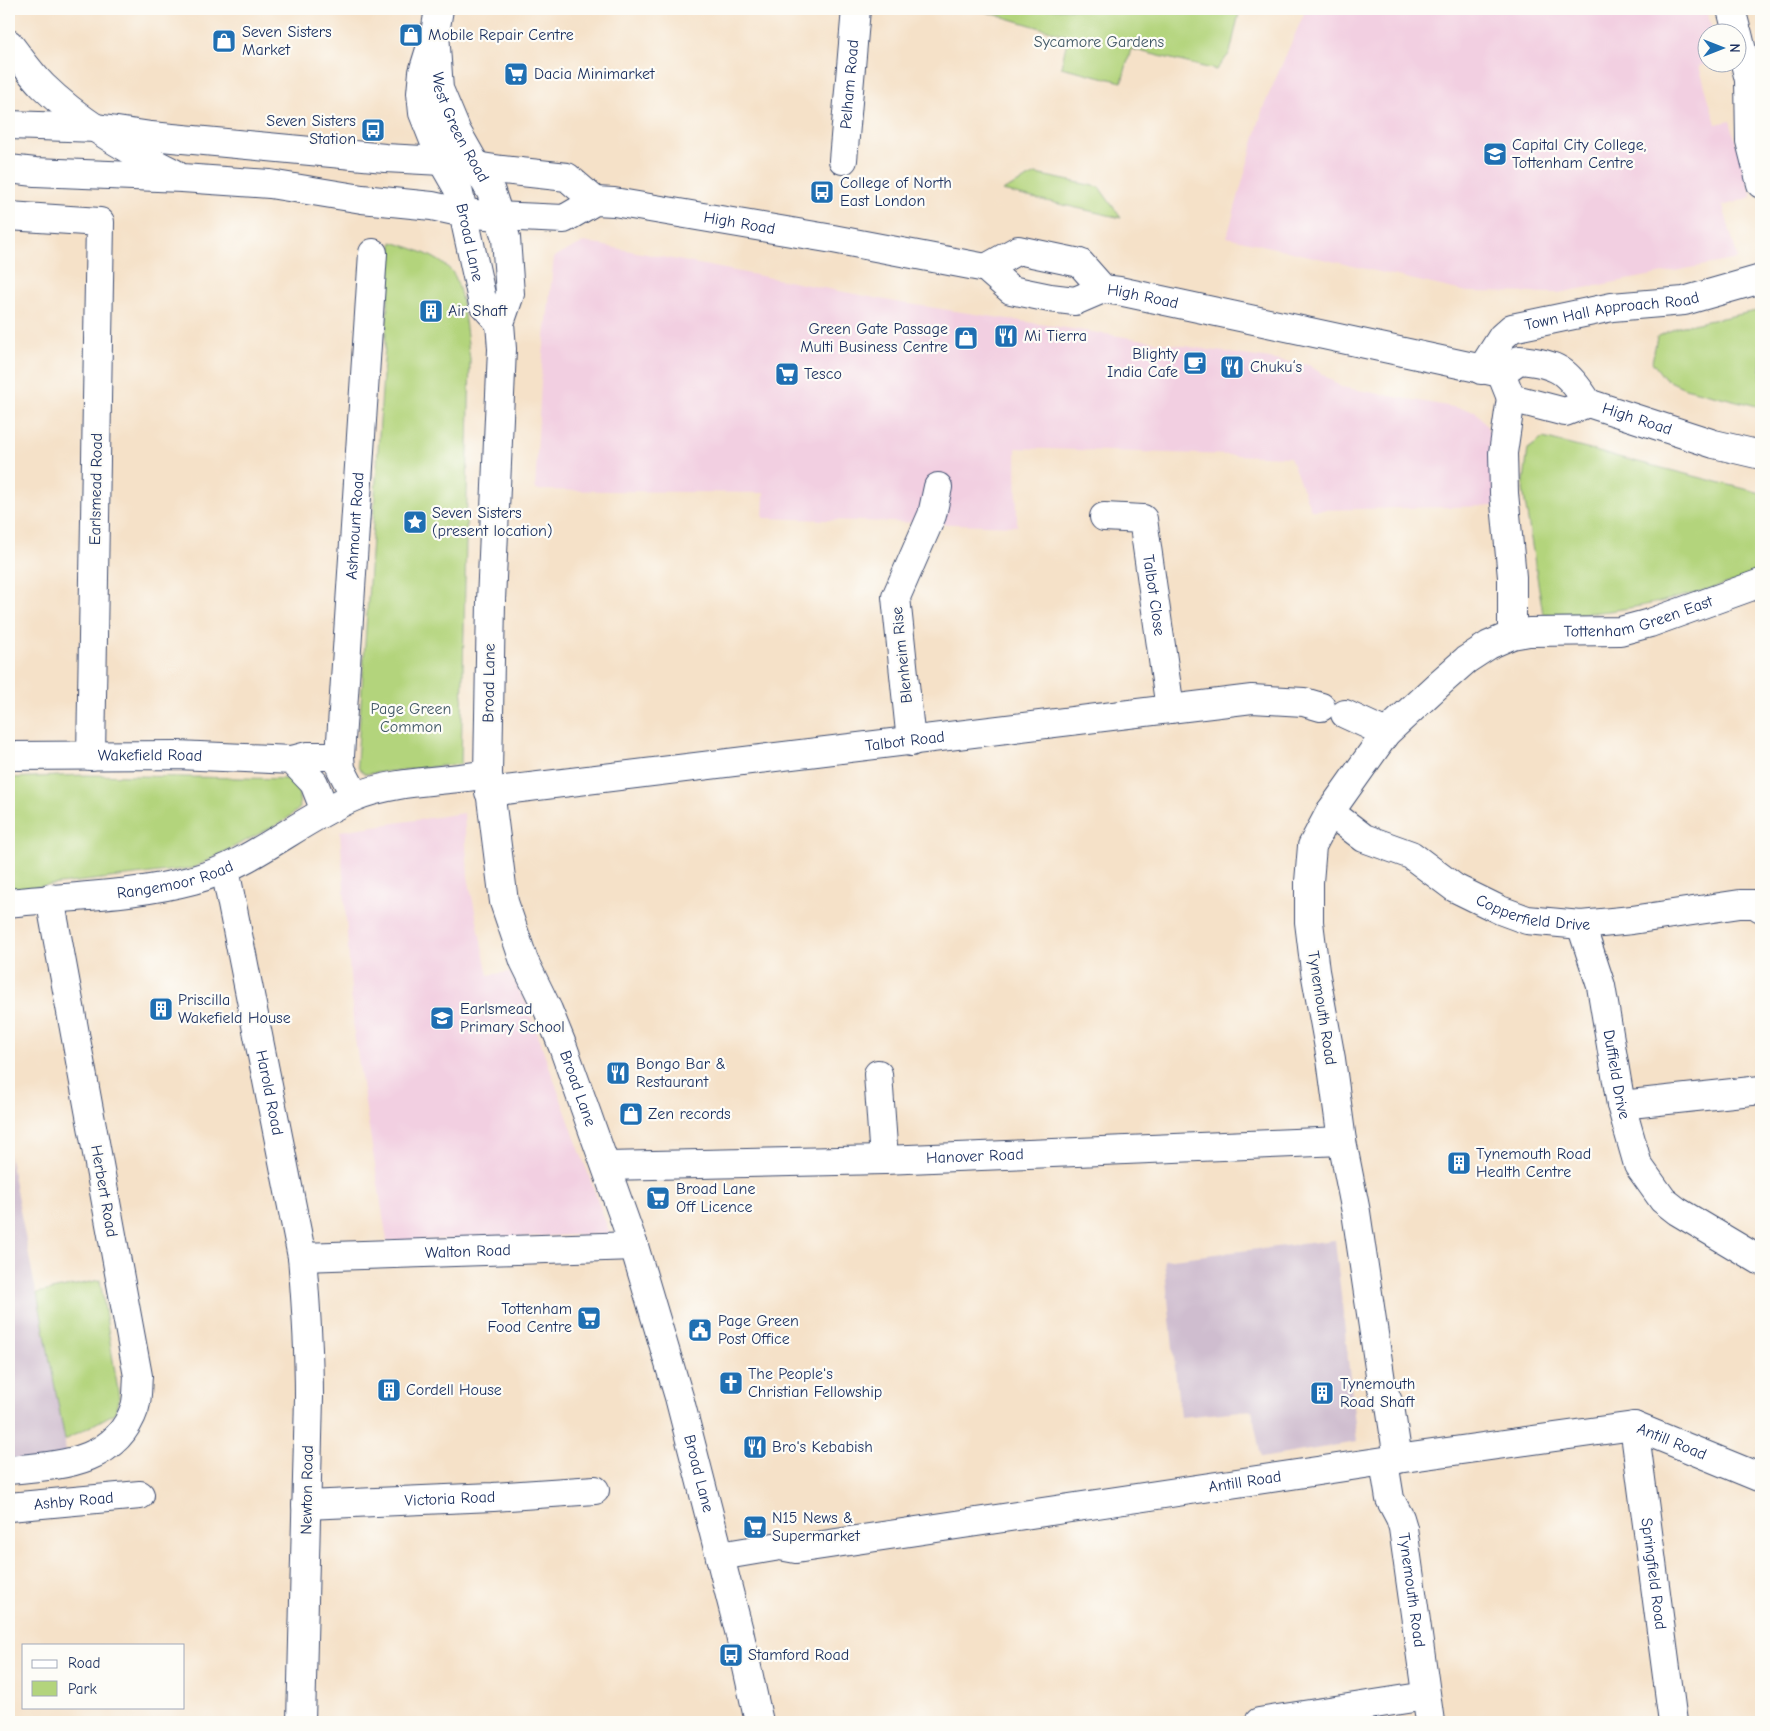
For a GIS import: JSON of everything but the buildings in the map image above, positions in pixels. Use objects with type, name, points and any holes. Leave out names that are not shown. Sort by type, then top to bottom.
[{"type":"main road","name":"Pelham Road","points":[[843,160],[856,9]]},
{"type":"main road","points":[[1731,9],[1734,22]]},
{"type":"main road","name":"West Green Road","points":[[437,21],[423,72],[421,93],[423,113],[442,160]]},
{"type":"main road","name":"West Green Road","points":[[437,21],[439,89],[449,116],[491,192],[498,216]]},
{"type":"main road","points":[[9,44],[41,84],[77,116],[134,154],[182,178]]},
{"type":"main road","points":[[1747,72],[1749,80],[1750,141],[1761,184]]},
{"type":"main road","points":[[9,125],[97,128],[151,136],[385,158],[442,160],[567,177],[595,201],[564,219],[498,216],[464,213],[432,206],[362,199],[270,184],[9,169]]},
{"type":"main road","name":"Broad Lane","points":[[442,160],[458,189],[483,304],[500,322]]},
{"type":"main road","name":"High Road","points":[[595,201],[815,236],[986,268],[1010,290],[1050,298],[1075,301],[1103,288],[1491,371]]},
{"type":"main road","name":"Earlsmead Road","points":[[9,216],[100,222],[91,756]]},
{"type":"main road","name":"Broad Lane","points":[[498,216],[506,238],[510,294],[500,322],[502,349],[491,601],[488,783],[504,902],[513,932],[563,1047],[634,1246],[678,1397],[720,1556],[759,1722]]},
{"type":"main road","points":[[986,268],[1018,250],[1080,263],[1103,288]]},
{"type":"main road","name":"Ashmount Road","points":[[355,796],[341,769],[340,756],[373,253]]},
{"type":"main road","name":"Town Hall Approach Road","points":[[1491,371],[1502,337],[1512,328],[1612,307],[1684,301],[1761,279]]},
{"type":"main road","points":[[1512,635],[1512,577],[1504,493],[1503,453],[1511,398],[1491,371],[1519,360],[1534,361],[1565,372],[1574,380],[1588,403]]},
{"type":"main road","name":"High Road","points":[[1511,398],[1565,412],[1588,403],[1714,444],[1761,454]]},
{"type":"main road","name":"Blenheim Rise","points":[[911,742],[896,597],[932,516],[938,487]]},
{"type":"main road","name":"Talbot Close","points":[[1104,516],[1143,519],[1170,709]]},
{"type":"main road","name":"Tottenham Green East","points":[[1512,635],[1529,632],[1620,631],[1650,623],[1761,583]]},
{"type":"main road","name":"Tynemouth Road","points":[[1428,1709],[1400,1518],[1390,1500],[1390,1406],[1382,1388],[1356,1212],[1342,1141],[1309,922],[1309,882],[1312,846],[1330,812],[1386,733],[1466,660],[1489,645],[1512,635]]},
{"type":"main road","name":"Talbot Road","points":[[488,783],[911,742],[1252,699],[1304,702],[1333,711],[1386,733]]},
{"type":"main road","name":"Wakefield Road","points":[[9,756],[177,754],[292,760],[307,756],[340,756]]},
{"type":"main road","points":[[292,760],[314,783],[325,811],[355,796],[384,788],[488,783]]},
{"type":"main road","name":"Rangemoor Road","points":[[9,903],[150,888],[194,880],[225,869],[325,811]]},
{"type":"main road","name":"Copperfield Drive","points":[[1330,812],[1364,838],[1411,856],[1455,888],[1500,910],[1527,920],[1581,925],[1759,902]]},
{"type":"main road","name":"Harold Road","points":[[225,869],[302,1257]]},
{"type":"main road","name":"Herbert Road","points":[[9,1470],[81,1460],[105,1449],[126,1428],[136,1405],[138,1376],[50,898]]},
{"type":"main road","name":"Duffield Drive","points":[[1581,925],[1600,986],[1621,1105],[1638,1165],[1663,1200],[1677,1212],[1761,1261]]},
{"type":"main road","points":[[878,1074],[884,1160]]},
{"type":"main road","points":[[1621,1105],[1753,1091]]},
{"type":"main road","name":"Hanover Road","points":[[606,1166],[674,1163],[884,1160],[1342,1141]]},
{"type":"main road","name":"Walton Road","points":[[302,1257],[634,1246]]},
{"type":"main road","name":"Newton Road","points":[[301,1722],[309,1346],[302,1257]]},
{"type":"main road","name":"Antill Road","points":[[720,1556],[780,1546],[796,1549],[1391,1460],[1634,1426],[1761,1478]]},
{"type":"main road","name":"Springfield Road","points":[[1634,1426],[1673,1722]]},
{"type":"main road","name":"Victoria Road","points":[[306,1505],[493,1497],[595,1490]]},
{"type":"main road","name":"Ashby Road","points":[[9,1507],[140,1494]]},
{"type":"main road","points":[[1258,1722],[1428,1709]]},
{"type":"shaded area","name":"Capital City College, Tottenham Centre","points":[[1306,9],[1706,9],[1710,22],[1698,22],[1698,72],[1701,72],[1716,124],[1730,121],[1752,197],[1723,206],[1738,259],[1558,293],[1467,292],[1227,237],[1263,108]]},
{"type":"shaded area","points":[[584,242],[896,302],[1309,365],[1341,387],[1475,411],[1485,423],[1494,441],[1496,506],[1311,510],[1290,457],[1016,448],[1017,526],[763,518],[764,493],[535,490],[542,364],[554,257]]},
{"type":"shaded area","name":"Earlsmead Primary School","points":[[464,813],[468,877],[488,975],[509,972],[526,1003],[610,1234],[387,1241],[354,1033],[340,831]]},
{"type":"shaded area","points":[[9,1154],[65,1440],[66,1472],[9,1477]]},
{"type":"shaded area","points":[[1335,1240],[1357,1442],[1261,1458],[1252,1410],[1180,1417],[1164,1260]]},
{"type":"green space","name":"Sycamore Gardens","points":[[983,9],[1240,9],[1230,53],[1216,70],[1131,49],[1122,82],[1061,67],[1068,36],[983,11]]},
{"type":"green space","points":[[1036,174],[1099,187],[1121,218],[1002,191]]},
{"type":"green space","name":"Page Green Common","points":[[392,242],[433,257],[453,273],[462,302],[466,328],[470,359],[461,764],[365,774],[359,769],[357,762]]},
{"type":"green space","points":[[1761,310],[1761,407],[1685,388],[1665,379],[1652,362],[1657,337],[1678,327]]},
{"type":"green space","points":[[1543,438],[1761,493],[1761,573],[1707,590],[1654,603],[1599,612],[1543,614],[1523,489],[1528,449]]},
{"type":"green space","points":[[86,775],[290,779],[298,786],[300,808],[284,821],[193,868],[9,890],[9,778]]},
{"type":"green space","points":[[100,1280],[119,1397],[115,1413],[65,1440],[37,1293]]},
{"type":"place","name":"Mobile Repair Centre","points":[[411,35]]},
{"type":"place","name":"Seven Sisters Market","points":[[224,41]]},
{"type":"place","name":"Dacia Minimarket","points":[[516,74]]},
{"type":"place","name":"Seven Sisters Station","points":[[373,130]]},
{"type":"place","name":"Capital City College, Tottenham Centre","points":[[1495,154]]},
{"type":"place","name":"College of North East London","points":[[822,192]]},
{"type":"place","name":"Air Shaft","points":[[431,311]]},
{"type":"place","name":"Mi Tierra","points":[[1006,336]]},
{"type":"place","name":"Green Gate Passage Multi Business Centre","points":[[966,338]]},
{"type":"place","name":"Blighty India Cafe","points":[[1195,363]]},
{"type":"place","name":"Chuku‘s","points":[[1232,367]]},
{"type":"place","name":"Tesco","points":[[787,374]]},
{"type":"place","name":"Seven Sisters (present location)","points":[[415,522]]},
{"type":"place","name":"Priscilla Wakefield House","points":[[161,1009]]},
{"type":"place","name":"Earlsmead Primary School","points":[[442,1018]]},
{"type":"place","name":"Bongo Bar & Restaurant","points":[[618,1073]]},
{"type":"place","name":"Zen records","points":[[631,1114]]},
{"type":"place","name":"Tynemouth Road Health Centre","points":[[1459,1163]]},
{"type":"place","name":"Broad Lane Off Licence","points":[[658,1198]]},
{"type":"place","name":"Tottenham Food Centre","points":[[589,1318]]},
{"type":"place","name":"Page Green Post Office","points":[[700,1330]]},
{"type":"place","name":"The People's Christian Fellowship","points":[[731,1383]]},
{"type":"place","name":"Cordell House","points":[[389,1390]]},
{"type":"place","name":"Tynemouth Road Shaft","points":[[1322,1393]]},
{"type":"place","name":"Bro's Kebabish","points":[[755,1447]]},
{"type":"place","name":"N15 News & Supermarket","points":[[755,1527]]},
{"type":"place","name":"Stamford Road","points":[[731,1655]]}]
